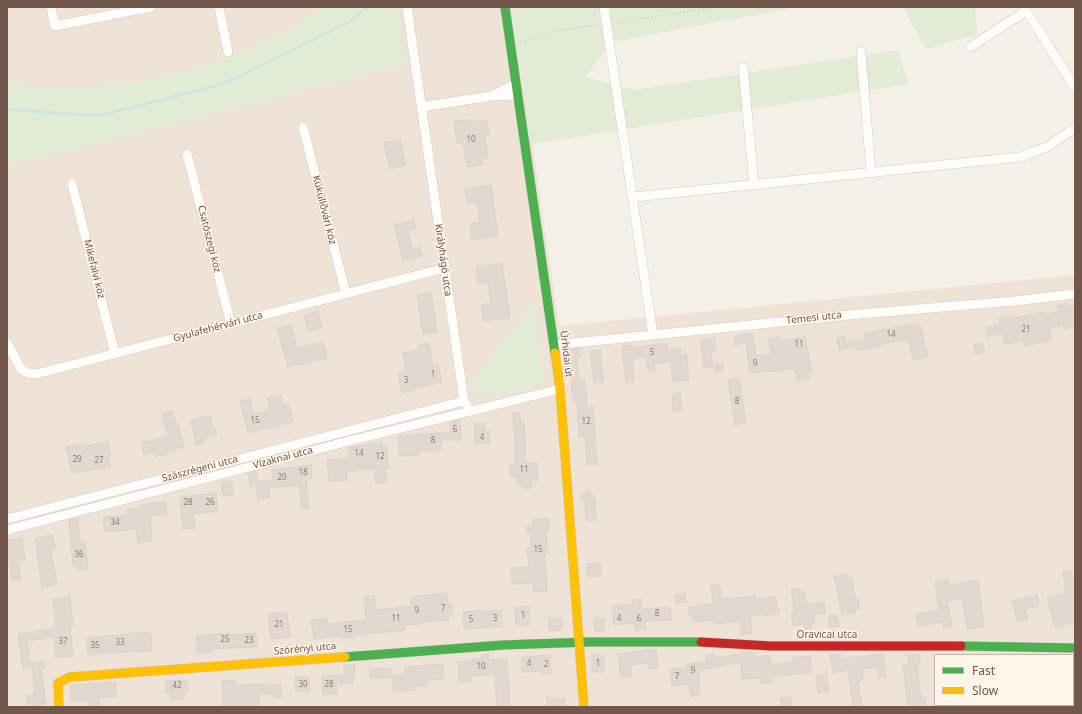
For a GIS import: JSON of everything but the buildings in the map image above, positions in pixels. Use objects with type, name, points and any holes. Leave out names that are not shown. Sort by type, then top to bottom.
[{"type":"street","points":[[51,7],[55,26],[151,7]]},
{"type":"street","points":[[219,7],[228,52]]},
{"type":"street","name":"Királyhágó utca","points":[[407,7],[464,401]]},
{"type":"street","name":"Úrhidai út","points":[[506,7],[560,389],[584,707]]},
{"type":"street","points":[[604,7],[634,197],[653,335]]},
{"type":"street","points":[[970,47],[1025,9],[1075,88]]},
{"type":"street","points":[[861,52],[871,172]]},
{"type":"street","points":[[743,67],[754,184]]},
{"type":"street","points":[[492,96],[500,90],[516,84]]},
{"type":"street","points":[[421,107],[492,96],[518,95]]},
{"type":"street","name":"Küküllővári köz","points":[[303,126],[346,294]]},
{"type":"street","points":[[634,197],[1020,157],[1047,147],[1075,128]]},
{"type":"street","name":"Csatószegi köz","points":[[187,154],[230,324]]},
{"type":"street","name":"Mikefalvi köz","points":[[72,184],[116,354]]},
{"type":"street","name":"Gyulafehérvári utca","points":[[7,343],[21,369],[28,374],[36,374],[445,268]]},
{"type":"street","name":"Temesi utca","points":[[554,345],[1075,294]]},
{"type":"street","name":"Vízaknai utca","points":[[7,530],[353,440],[560,389]]},
{"type":"street","points":[[464,401],[472,411]]},
{"type":"street","name":"Szászrégeni utca","points":[[7,519],[464,401]]},
{"type":"street","name":"Oravicai utca","points":[[579,642],[716,642],[771,646],[1015,646],[1075,648]]},
{"type":"street","name":"Szörényi utca","points":[[59,707],[58,683],[63,679],[70,677],[503,645],[579,642]]},
{"type":"shaded area","points":[[7,7],[512,7],[559,326],[1075,275],[1075,707],[7,707]]},
{"type":"green space","points":[[323,7],[397,7],[405,65],[7,166],[7,84],[58,87],[95,86],[145,80],[170,75],[221,60],[263,42]]},
{"type":"green space","points":[[512,7],[797,7],[611,42],[586,77],[634,90],[898,50],[908,84],[532,144]]},
{"type":"green space","points":[[903,7],[975,7],[977,34],[926,49]]},
{"type":"green space","points":[[534,301],[545,383],[489,396],[473,393],[470,377],[475,378]]},
{"type":"waterway","points":[[7,109],[81,115],[102,115],[212,87],[238,77],[351,21],[367,7]]},
{"type":"traffic: fast","points":[[505,7],[555,353]]},
{"type":"traffic: fast","points":[[345,657],[503,645],[589,642],[701,642]]},
{"type":"traffic: fast","points":[[961,646],[1075,648]]},
{"type":"traffic: slow","points":[[555,353],[560,389],[584,707]]},
{"type":"traffic: slow","points":[[59,707],[58,683],[70,677],[345,657]]},
{"type":"traffic: jam","points":[[701,642],[771,646],[961,646]]}]
